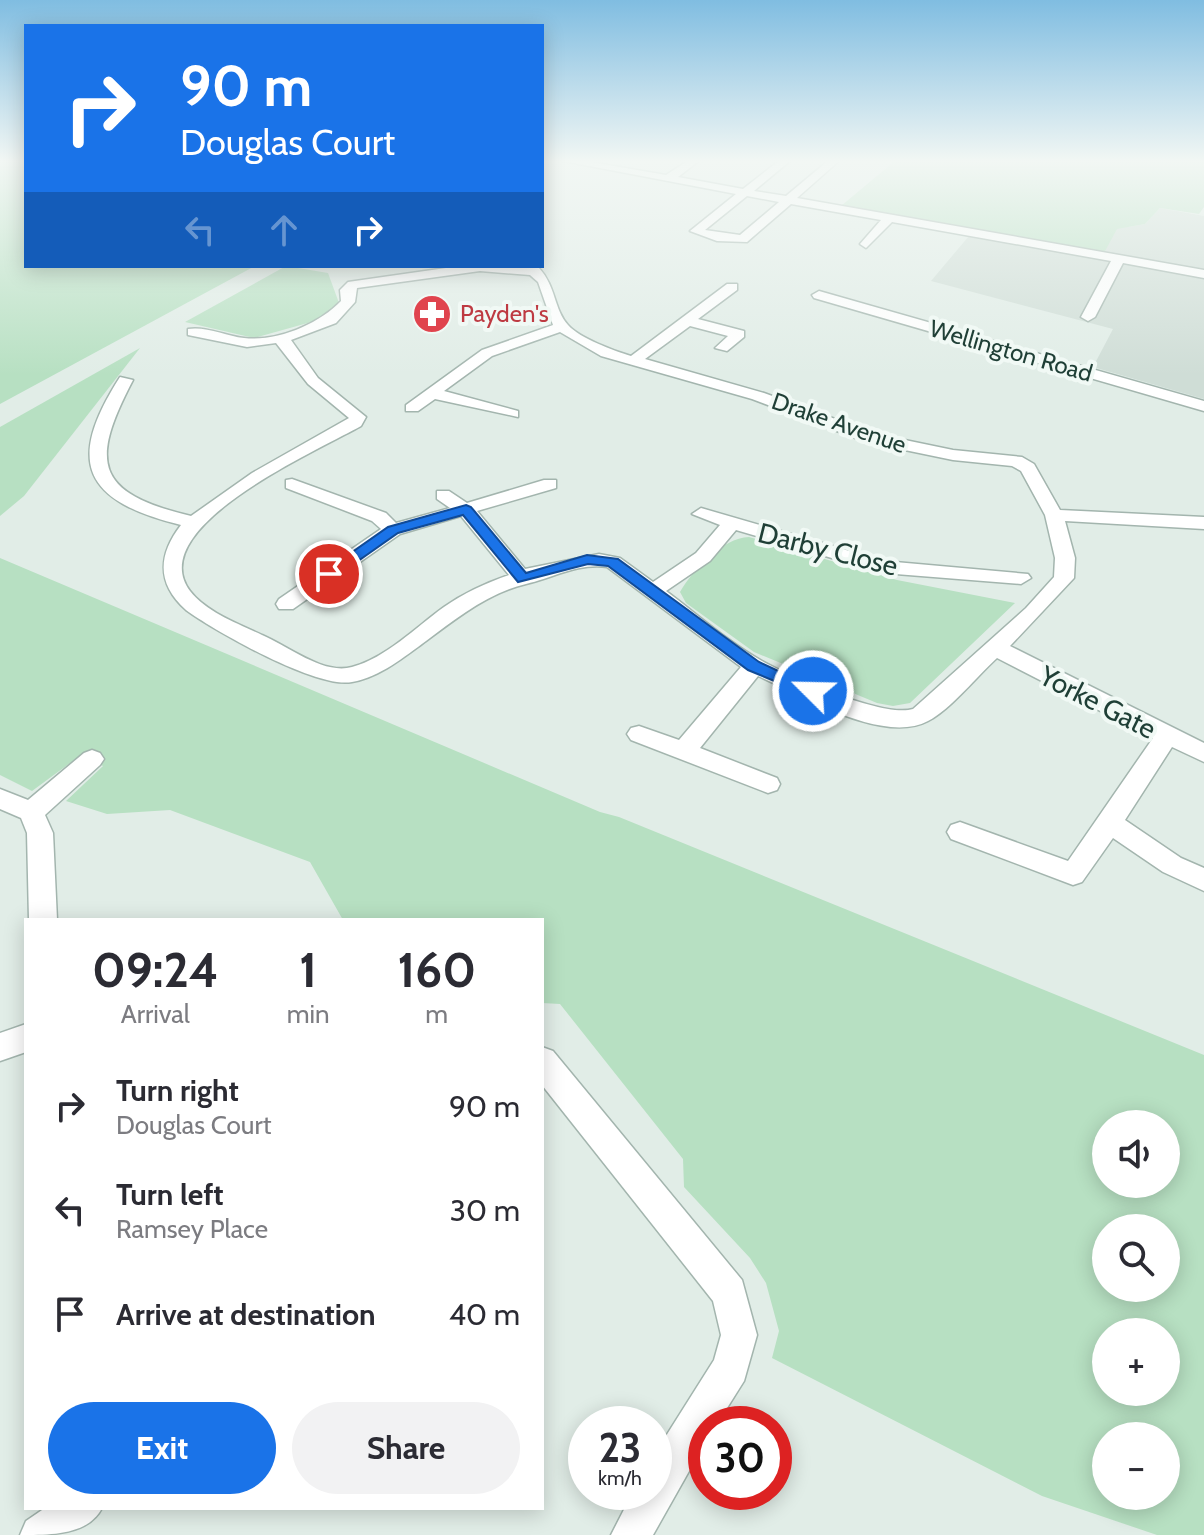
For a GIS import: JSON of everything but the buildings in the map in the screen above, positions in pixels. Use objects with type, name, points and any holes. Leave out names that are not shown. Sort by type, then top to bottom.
[{"type":"street","points":[[698,232],[743,239],[751,232]]},
{"type":"street","points":[[866,244],[877,232]]},
{"type":"street","points":[[963,232],[1204,274]]},
{"type":"street","points":[[1088,317],[1118,260]]},
{"type":"street","points":[[193,332],[247,343],[284,338],[331,320],[348,302],[346,281],[470,268]]},
{"type":"street","points":[[412,408],[487,353],[561,327],[544,281],[534,271],[493,268]]},
{"type":"street","points":[[635,360],[732,287]]},
{"type":"street","name":"Wellington Road","points":[[819,295],[1204,406]]},
{"type":"street","points":[[689,321],[739,334],[722,348]]},
{"type":"street","name":"Drake Avenue","points":[[561,327],[594,348],[758,396],[910,448],[1016,461],[1028,468],[1054,515],[1065,558],[1064,578],[1033,613],[994,647]]},
{"type":"street","points":[[284,338],[283,344],[313,381],[358,417],[355,423],[266,473],[194,522],[177,544],[171,573],[185,599],[240,633],[326,672],[350,675],[376,664],[467,601],[587,559],[613,562],[754,666],[872,716],[900,721],[921,715],[994,647]]},
{"type":"street","points":[[125,380],[100,429],[95,459],[110,488],[138,509],[194,522]]},
{"type":"street","points":[[432,393],[512,414]]},
{"type":"street","points":[[292,484],[379,517],[393,530]]},
{"type":"street","points":[[286,604],[393,530],[550,484]]},
{"type":"street","points":[[443,495],[466,510],[523,579]]},
{"type":"street","name":"Darby Close","points":[[701,514],[883,567],[1021,578]]},
{"type":"street","points":[[1054,515],[1204,523]]},
{"type":"street","name":"Darby Close","points":[[652,592],[703,557],[731,524]]},
{"type":"street","name":"Yorke Gate","points":[[994,647],[1166,737],[1204,753]]},
{"type":"street","points":[[684,751],[754,666]]},
{"type":"street","points":[[639,734],[768,784]]},
{"type":"street","points":[[960,832],[1073,874],[1166,737]]},
{"type":"street","points":[[31,812],[92,759]]},
{"type":"street","points":[[0,798],[31,812],[40,833],[43,918]]},
{"type":"street","points":[[1110,823],[1172,865],[1204,880]]},
{"type":"street","points":[[0,1047],[24,1039]]},
{"type":"street","points":[[544,1063],[729,1293],[739,1335],[731,1368],[683,1442],[631,1535]]},
{"type":"street","points":[[40,1535],[79,1510]]},
{"type":"shaded area","points":[[973,232],[1204,232],[1204,399],[1093,367],[1113,329],[931,281]]},
{"type":"green space","points":[[0,232],[24,232],[24,268],[251,268],[0,404]]},
{"type":"green space","points":[[984,232],[1116,232],[1104,253]]},
{"type":"green space","points":[[282,268],[328,273],[339,303],[322,319],[254,338],[185,322]]},
{"type":"green space","points":[[140,348],[24,496],[0,516],[0,427]]},
{"type":"green space","points":[[749,537],[897,580],[1015,603],[910,703],[893,706],[877,703],[754,652],[686,603],[680,592],[700,565],[729,543]]},
{"type":"green space","points":[[0,558],[600,812],[619,817],[1204,1055],[1204,1535],[1157,1535],[1042,1496],[772,1358],[779,1331],[766,1283],[750,1258],[684,1187],[683,1159],[560,1004],[544,1003],[544,918],[342,918],[310,862],[170,810],[107,814],[66,801],[103,766],[81,755],[32,791],[0,775]]},
{"type":"place","name":"Payden's","points":[[432,314]]},
{"type":"route","points":[[329,574],[393,530],[466,510],[523,579],[587,559],[613,562],[690,622],[754,666],[813,691]]}]
